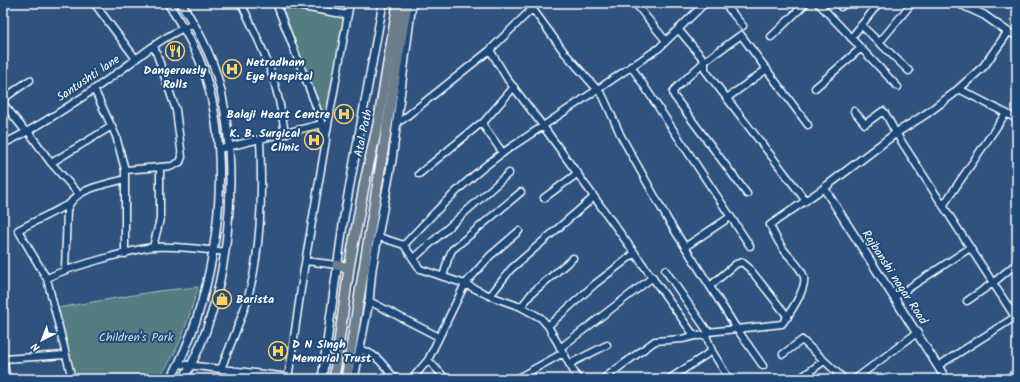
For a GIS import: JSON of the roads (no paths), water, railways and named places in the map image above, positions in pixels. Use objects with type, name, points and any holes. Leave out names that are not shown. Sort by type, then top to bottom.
[{"type":"main road","name":"Atal Path","points":[[334,379],[349,268],[365,181],[378,124],[398,3]]},
{"type":"main road","name":"Atal Path","points":[[346,379],[368,268],[407,3]]},
{"type":"main road","points":[[337,265],[349,268]]},
{"type":"street","points":[[94,3],[136,59]]},
{"type":"street","points":[[168,3],[184,28],[207,79],[219,149],[218,203],[212,264],[186,351],[171,379]]},
{"type":"street","points":[[181,3],[194,24],[217,76],[225,113],[229,147],[229,218],[218,290],[192,366],[183,379]]},
{"type":"street","points":[[241,3],[272,70],[279,95],[285,134]]},
{"type":"street","points":[[276,3],[326,138]]},
{"type":"street","points":[[280,3],[348,15]]},
{"type":"street","points":[[179,364],[289,378],[306,260],[350,3]]},
{"type":"street","points":[[322,379],[344,217],[383,3]]},
{"type":"street","points":[[354,379],[369,301],[368,268],[379,237],[392,160],[412,3]]},
{"type":"street","points":[[397,119],[402,120],[490,50],[538,3]]},
{"type":"street","points":[[635,3],[666,40]]},
{"type":"street","points":[[404,245],[439,207],[503,153],[659,48],[706,3]]},
{"type":"street","points":[[724,3],[743,26]]},
{"type":"street","points":[[771,37],[806,3]]},
{"type":"street","points":[[818,3],[898,87]]},
{"type":"street","points":[[852,38],[879,3]]},
{"type":"street","points":[[958,3],[969,5],[1008,32],[1017,36]]},
{"type":"street","points":[[879,43],[910,4]]},
{"type":"street","points":[[532,8],[564,52],[603,96],[621,136],[685,247],[737,329],[763,366]]},
{"type":"street","name":"Santushti lane","points":[[3,144],[27,132],[94,89],[154,46],[184,28],[194,24]]},
{"type":"street","points":[[861,25],[909,71]]},
{"type":"street","points":[[678,29],[705,61],[705,70],[806,201]]},
{"type":"street","points":[[604,379],[655,341],[682,339],[737,329],[782,324],[788,317],[802,290],[804,278],[802,272],[783,249],[770,225],[806,201],[896,133],[926,114],[959,89],[984,66],[1008,32]]},
{"type":"street","points":[[747,194],[674,96],[673,92],[676,88],[705,61],[741,35],[808,126]]},
{"type":"street","points":[[125,170],[177,165],[180,162],[182,148],[174,105],[154,46]]},
{"type":"street","points":[[815,88],[861,48]]},
{"type":"street","points":[[490,50],[514,87],[544,126],[695,336]]},
{"type":"street","points":[[631,66],[750,246]]},
{"type":"street","points":[[727,98],[767,69]]},
{"type":"street","points":[[3,99],[30,80]]},
{"type":"street","points":[[419,174],[478,125],[482,124],[514,87]]},
{"type":"street","points":[[94,89],[112,126],[125,170],[125,254]]},
{"type":"street","points":[[959,89],[1017,119]]},
{"type":"street","points":[[3,103],[51,164],[79,194]]},
{"type":"street","points":[[854,111],[865,124],[883,111],[1016,318],[938,366]]},
{"type":"street","points":[[943,206],[1006,113]]},
{"type":"street","points":[[219,149],[322,124]]},
{"type":"street","points":[[482,124],[503,153]]},
{"type":"street","points":[[51,164],[112,126]]},
{"type":"street","points":[[221,369],[242,314],[255,266],[260,218],[260,140]]},
{"type":"street","points":[[153,247],[160,219],[160,167]]},
{"type":"street","points":[[413,259],[509,173]]},
{"type":"street","points":[[544,198],[578,173]]},
{"type":"street","points":[[72,379],[47,279],[18,230],[69,204],[79,194],[125,180]]},
{"type":"street","name":"Rajbanshi nagar Road","points":[[824,188],[918,332],[946,379]]},
{"type":"street","points":[[444,277],[448,259],[452,250],[521,192]]},
{"type":"street","points":[[490,296],[511,269],[594,197]]},
{"type":"street","points":[[65,270],[69,204]]},
{"type":"street","points":[[685,247],[730,217]]},
{"type":"street","points":[[412,379],[428,360],[465,284],[490,256],[519,231]]},
{"type":"street","points":[[379,237],[404,245],[420,269],[465,284],[490,296],[521,307],[541,318],[548,326],[559,353],[569,364],[578,379]]},
{"type":"street","points":[[47,279],[50,276],[65,270],[153,247],[225,252]]},
{"type":"street","points":[[895,297],[970,248]]},
{"type":"street","points":[[548,326],[595,284],[635,253]]},
{"type":"street","points":[[521,307],[532,294],[573,258]]},
{"type":"street","points":[[306,260],[337,265]]},
{"type":"street","points":[[710,286],[736,264],[744,263],[788,317]]},
{"type":"street","points":[[967,301],[993,283],[1017,263]]},
{"type":"street","points":[[665,270],[707,334],[712,351],[729,379]]},
{"type":"street","points":[[516,379],[559,353],[653,277]]},
{"type":"street","points":[[369,301],[440,337]]},
{"type":"street","points":[[855,379],[918,332]]},
{"type":"street","points":[[783,354],[802,340],[844,379]]},
{"type":"street","points":[[569,364],[607,345]]},
{"type":"street","points":[[359,350],[368,351],[373,354],[395,379]]},
{"type":"street","points":[[669,379],[712,351]]},
{"type":"street","points":[[6,379],[3,359],[66,355]]},
{"type":"street","points":[[428,360],[446,379]]},
{"type":"street","points":[[799,379],[824,362]]},
{"type":"street","points":[[231,379],[232,370]]},
{"type":"street","points":[[1007,379],[1017,372]]},
{"type":"place","name":"Dangerously Rolls","points":[[175,51]]},
{"type":"place","name":"Netradham Eye Hospital","points":[[232,69]]},
{"type":"place","name":"Balaji Heart Centre","points":[[344,114]]},
{"type":"place","name":"K. B. Surgical Clinic","points":[[314,140]]},
{"type":"place","name":"Barista","points":[[222,299]]},
{"type":"place","name":"D N Singh Memorial Trust","points":[[278,351]]},
{"type":"park label","name":"Children's Park","points":[[136,337]]}]
